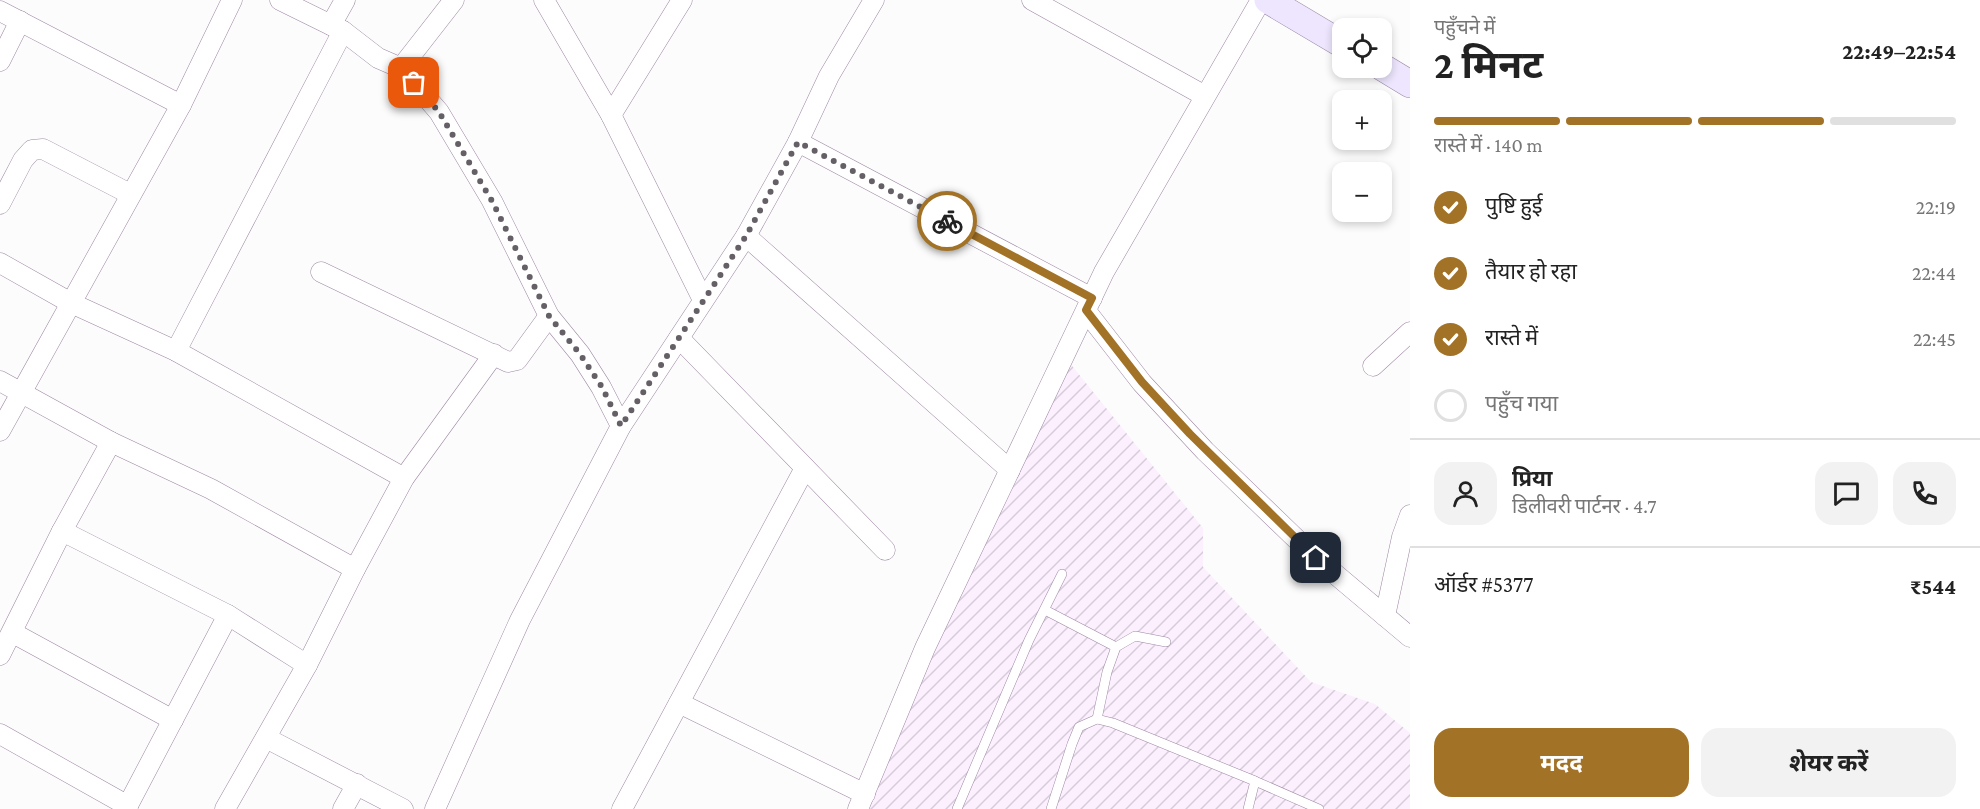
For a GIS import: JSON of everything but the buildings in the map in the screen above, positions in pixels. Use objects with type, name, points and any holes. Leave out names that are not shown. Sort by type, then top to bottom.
[{"type":"street","points":[[0,431],[181,105],[232,0]]},
{"type":"street","points":[[280,0],[337,28],[378,58],[401,69],[439,112],[492,201],[549,316],[580,354],[602,387],[621,426]]},
{"type":"street","points":[[176,351],[337,28],[345,0]]},
{"type":"street","points":[[401,69],[454,0]]},
{"type":"street","points":[[544,0],[611,115],[703,300]]},
{"type":"street","points":[[611,115],[682,0]]},
{"type":"street","points":[[435,809],[520,620],[621,426],[746,236],[798,142],[829,76],[874,0]]},
{"type":"street","points":[[1032,0],[1205,96]]},
{"type":"street","points":[[678,703],[862,802],[925,648],[1104,272],[1261,0]]},
{"type":"street","points":[[1268,0],[1332,38]]},
{"type":"street","points":[[0,11],[181,105]]},
{"type":"street","points":[[0,61],[20,21]]},
{"type":"street","points":[[1392,73],[1410,84]]},
{"type":"street","points":[[798,142],[1089,304],[1142,382],[1205,451],[1316,558],[1410,637]]},
{"type":"street","points":[[0,204],[23,160],[32,150],[43,149],[130,194]]},
{"type":"street","points":[[746,236],[1010,470]]},
{"type":"street","points":[[0,263],[71,303],[176,351],[404,478]]},
{"type":"street","points":[[321,272],[508,362],[517,360],[549,316]]},
{"type":"street","points":[[1373,366],[1410,332]]},
{"type":"street","points":[[679,338],[885,550]]},
{"type":"street","points":[[225,809],[307,665],[404,478],[494,354]]},
{"type":"street","points":[[0,381],[111,442],[211,489],[355,569]]},
{"type":"street","points":[[0,655],[62,531],[111,442]]},
{"type":"street","points":[[622,809],[805,468]]},
{"type":"street","points":[[1385,616],[1402,537],[1410,515]]},
{"type":"street","points":[[62,531],[228,615],[307,665]]},
{"type":"street","points":[[0,734],[127,807],[228,615]]},
{"type":"street","points":[[13,633],[173,720]]},
{"type":"street","points":[[266,738],[403,809]]},
{"type":"street","points":[[343,809],[357,784]]},
{"type":"lane","points":[[957,809],[1029,640],[1062,574]]},
{"type":"lane","points":[[1045,609],[1116,646]]},
{"type":"lane","points":[[1097,719],[1107,672],[1116,646],[1135,636],[1166,642]]},
{"type":"lane","points":[[1051,809],[1079,727],[1097,719],[1113,723],[1319,809]]},
{"type":"lane","points":[[1248,809],[1255,781]]},
{"type":"shaded area","points":[[1069,362],[1203,528],[1203,567],[1311,682],[1375,704],[1410,733],[1410,809],[869,809],[925,662]]},
{"type":"way so far","points":[[414,83],[439,112],[492,201],[549,316],[580,354],[602,387],[621,426],[746,236],[798,142],[947,221]]},
{"type":"route","points":[[947,221],[1092,298],[1086,310],[1142,382],[1205,451],[1316,558]]}]
